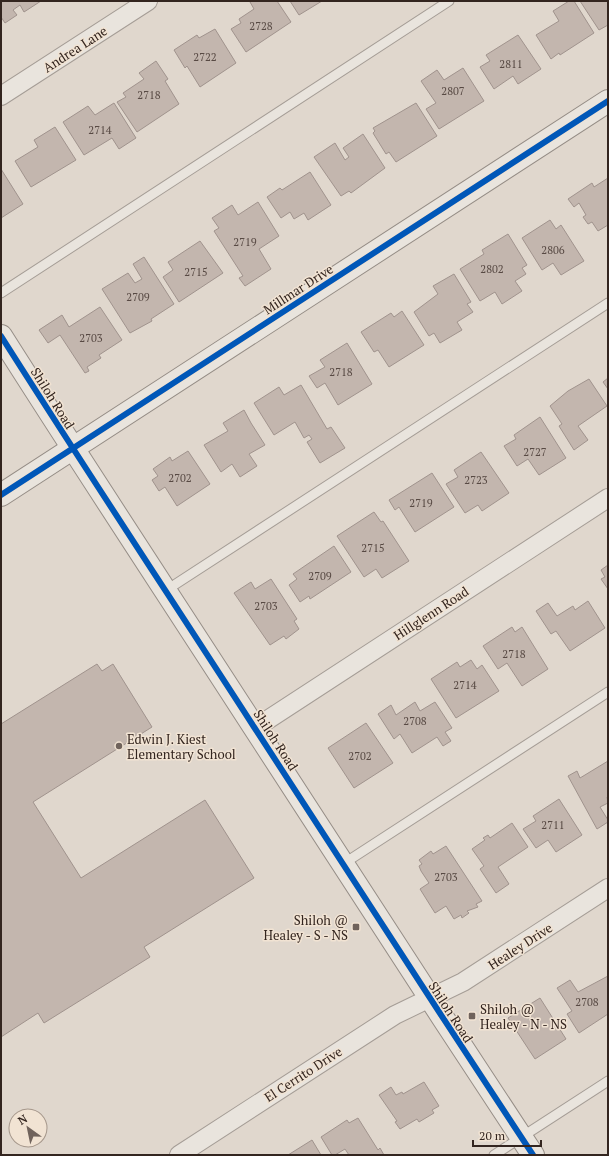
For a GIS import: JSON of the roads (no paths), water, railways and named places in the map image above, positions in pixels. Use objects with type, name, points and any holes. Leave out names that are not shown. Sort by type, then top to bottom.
[{"type":"street","name":"Andrea Lane","points":[[1,96],[148,1]]},
{"type":"street","name":"Millmar Drive","points":[[1,495],[608,101]]},
{"type":"street","name":"Shiloh Road","points":[[1,336],[429,998],[527,1146]]},
{"type":"street","name":"Hillglenn Road","points":[[255,728],[608,498]]},
{"type":"street","name":"Healey Drive","points":[[429,998],[463,982],[608,888]]},
{"type":"street","name":"El Cerrito Drive","points":[[179,1155],[395,1015],[429,998]]},
{"type":"lane","points":[[1,293],[449,1]]},
{"type":"lane","points":[[165,591],[608,303]]},
{"type":"lane","points":[[343,864],[608,692]]},
{"type":"lane","points":[[494,1155],[527,1146],[608,1081]]},
{"type":"place","name":"Edwin J. Kiest Elementary School","points":[[119,746]]},
{"type":"place","name":"Shiloh @ Healey - S - NS","points":[[356,927]]},
{"type":"place","name":"Shiloh @ Healey - N - NS","points":[[472,1016]]}]
